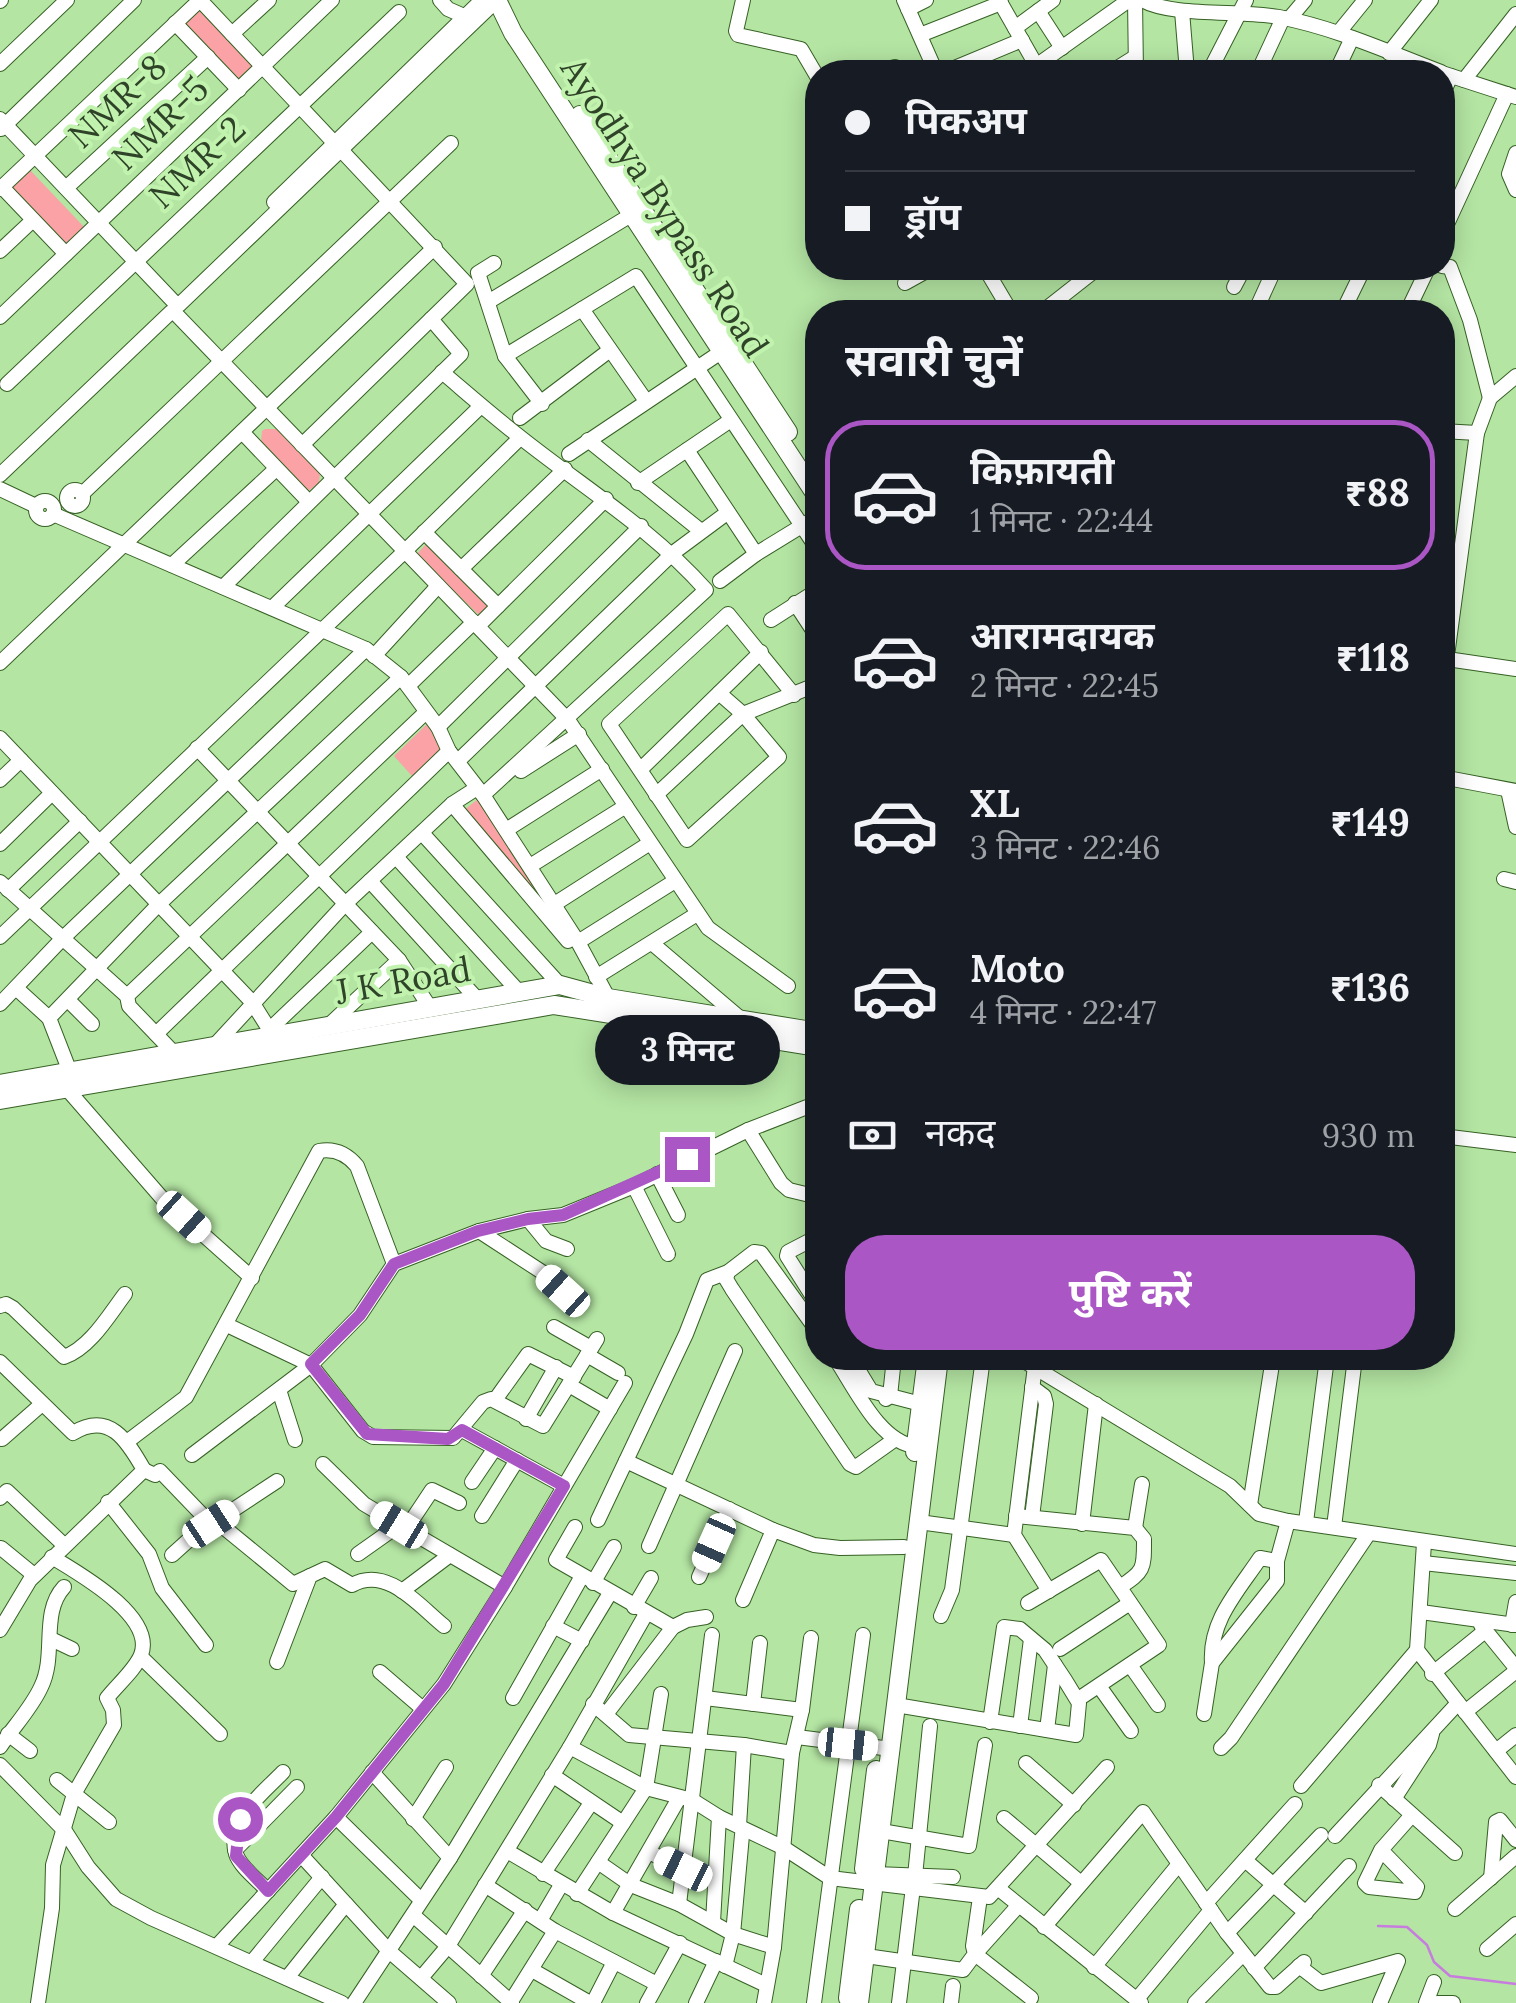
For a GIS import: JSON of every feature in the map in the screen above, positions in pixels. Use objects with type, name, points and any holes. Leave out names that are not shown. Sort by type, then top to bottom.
[{"type":"main road","name":"Ayodhya Bypass Road","points":[[497,0],[512,33],[631,215],[805,458]]},
{"type":"main road","name":"Ayodhya Bypass Road","points":[[509,0],[805,477]]},
{"type":"main road","name":"J K Road","points":[[0,1084],[66,1078],[560,985],[613,1006]]},
{"type":"main road","name":"J K Road","points":[[0,1100],[66,1078],[215,1046],[554,1005],[613,1006],[652,1012],[805,1044]]},
{"type":"main road","name":"J K Road","points":[[652,1012],[741,1019],[805,1030]]},
{"type":"main road","points":[[859,2003],[925,1370]]},
{"type":"main road","points":[[847,2003],[881,1831],[885,1748],[896,1705],[937,1370]]},
{"type":"street","points":[[0,64],[67,0]]},
{"type":"street","points":[[134,0],[2,124],[333,478],[568,720],[708,928],[788,986]]},
{"type":"street","points":[[66,254],[1,188],[200,0],[466,284],[302,445]]},
{"type":"street","points":[[232,34],[269,0]]},
{"type":"street","name":"NMR-5","points":[[0,316],[332,0]]},
{"type":"street","points":[[440,0],[471,19]]},
{"type":"street","points":[[471,19],[482,0]]},
{"type":"street","points":[[0,471],[471,19],[497,0]]},
{"type":"street","points":[[743,0],[738,35],[801,49],[807,60]]},
{"type":"street","points":[[926,0],[906,4],[931,60]]},
{"type":"street","points":[[968,60],[1018,34],[1054,0]]},
{"type":"street","points":[[1135,60],[1136,0]]},
{"type":"street","points":[[1048,60],[1136,0],[1172,11],[1242,6],[1346,35],[1409,60]]},
{"type":"street","points":[[1264,60],[1286,19],[1304,0]]},
{"type":"street","points":[[1339,60],[1346,35],[1366,0]]},
{"type":"street","points":[[1389,52],[1431,0]]},
{"type":"street","points":[[920,35],[1000,2],[1033,60]]},
{"type":"street","points":[[1216,60],[1242,6]]},
{"type":"street","points":[[1188,60],[1194,7]]},
{"type":"street","points":[[1038,11],[1062,48]]},
{"type":"street","name":"NMR-2","points":[[7,384],[399,12]]},
{"type":"street","points":[[1455,71],[1516,14]]},
{"type":"street","points":[[175,23],[239,90]]},
{"type":"street","name":"NMR-8","points":[[66,188],[208,58]]},
{"type":"street","points":[[1455,78],[1511,96],[1455,209]]},
{"type":"street","points":[[56,515],[451,143]]},
{"type":"street","points":[[1516,152],[1509,174],[1516,190]]},
{"type":"street","points":[[32,158],[66,188],[96,225]]},
{"type":"street","points":[[488,302],[631,215]]},
{"type":"street","points":[[0,251],[33,220]]},
{"type":"street","points":[[0,663],[435,248]]},
{"type":"street","points":[[494,263],[478,274],[506,356],[542,404]]},
{"type":"street","points":[[506,356],[636,276],[805,529]]},
{"type":"street","points":[[906,283],[911,280]]},
{"type":"street","points":[[1057,300],[1083,280]]},
{"type":"street","points":[[1234,287],[1238,280]]},
{"type":"street","points":[[1455,280],[1470,320],[1490,398]]},
{"type":"street","points":[[582,309],[646,401]]},
{"type":"street","points":[[223,587],[461,354],[431,319]]},
{"type":"street","points":[[461,568],[588,440],[726,349]]},
{"type":"street","points":[[520,418],[610,350]]},
{"type":"street","points":[[442,372],[520,438],[567,462],[674,553],[706,590],[568,720],[480,791]]},
{"type":"street","points":[[1455,604],[1477,433],[1490,398],[1516,376]]},
{"type":"street","points":[[272,608],[481,406]]},
{"type":"street","points":[[638,483],[731,420]]},
{"type":"street","points":[[242,432],[309,502]]},
{"type":"street","points":[[1455,432],[1477,433]]},
{"type":"street","points":[[0,937],[520,438]]},
{"type":"street","points":[[588,440],[702,530]]},
{"type":"street","points":[[686,450],[756,554]]},
{"type":"street","points":[[172,565],[276,468]]},
{"type":"street","points":[[0,489],[36,506],[42,501],[49,502],[56,515]]},
{"type":"street","points":[[49,1018],[158,905],[404,681],[498,606],[606,499]]},
{"type":"street","points":[[156,1034],[221,969],[453,756],[537,687],[674,553],[727,513]]},
{"type":"street","points":[[56,515],[370,652],[404,681],[530,866],[613,1006]]},
{"type":"street","points":[[720,581],[805,522]]},
{"type":"street","points":[[438,728],[640,526]]},
{"type":"street","points":[[424,532],[498,606]]},
{"type":"street","points":[[0,1004],[130,874],[438,586]]},
{"type":"street","points":[[771,620],[805,597]]},
{"type":"street","points":[[795,603],[805,618]]},
{"type":"street","points":[[719,694],[743,714],[779,757],[687,840],[609,724],[728,614],[794,695]]},
{"type":"street","points":[[641,769],[761,652]]},
{"type":"street","points":[[1455,660],[1516,669]]},
{"type":"street","points":[[656,795],[743,714],[805,690]]},
{"type":"street","points":[[126,996],[426,712]]},
{"type":"street","points":[[215,1046],[344,905],[452,804],[580,734]]},
{"type":"street","points":[[0,738],[252,1002],[267,1040],[372,932]]},
{"type":"street","points":[[197,748],[399,960],[431,1009]]},
{"type":"street","points":[[0,780],[21,760]]},
{"type":"street","points":[[506,830],[602,769]]},
{"type":"street","points":[[1455,779],[1512,790],[1516,827]]},
{"type":"street","points":[[0,844],[52,793]]},
{"type":"street","points":[[452,804],[592,970]]},
{"type":"street","points":[[530,866],[626,806]]},
{"type":"street","points":[[80,822],[4,886],[126,996],[128,1006],[174,1054]]},
{"type":"street","points":[[422,832],[560,985]]},
{"type":"street","points":[[553,904],[650,842]]},
{"type":"street","points":[[397,858],[519,992]]},
{"type":"street","points":[[578,942],[675,880]]},
{"type":"street","points":[[370,881],[478,1000]]},
{"type":"street","points":[[592,970],[654,944],[698,914]]},
{"type":"street","points":[[654,944],[741,1019]]},
{"type":"street","points":[[328,1026],[399,960]]},
{"type":"street","points":[[16,988],[49,1018],[66,1078],[161,1197],[252,1278]]},
{"type":"street","points":[[68,1000],[92,1024]]},
{"type":"street","points":[[192,1455],[311,1364],[360,1315],[394,1264],[478,1231],[563,1215],[805,1108]]},
{"type":"street","points":[[748,1130],[788,1190],[805,1194]]},
{"type":"street","points":[[1455,1138],[1516,1145]]},
{"type":"street","points":[[128,1441],[186,1397],[319,1151],[348,1155],[357,1166],[394,1264]]},
{"type":"street","points":[[657,1174],[678,1216]]},
{"type":"street","points":[[634,1186],[668,1254]]},
{"type":"street","points":[[528,1219],[546,1241],[566,1249]]},
{"type":"street","points":[[478,1231],[542,1272],[563,1291]]},
{"type":"street","points":[[805,1243],[787,1256],[805,1282]]},
{"type":"street","points":[[598,1520],[686,1334],[707,1280],[728,1272],[754,1252],[761,1253],[805,1314]]},
{"type":"street","points":[[728,1272],[726,1279],[732,1289],[850,1464],[862,1465],[894,1440]]},
{"type":"street","points":[[0,1306],[13,1308],[64,1357],[71,1356],[96,1331],[125,1294]]},
{"type":"street","points":[[227,1324],[311,1364],[367,1434],[448,1439],[462,1430],[483,1402],[495,1400],[543,1426],[592,1347]]},
{"type":"street","points":[[216,1946],[336,1817],[444,1684],[610,1409],[621,1378],[592,1347],[554,1327]]},
{"type":"street","points":[[650,1546],[735,1351]]},
{"type":"street","points":[[495,1400],[528,1354],[556,1367],[610,1409]]},
{"type":"street","points":[[0,1362],[73,1433],[97,1423],[128,1441],[144,1470],[155,1475],[160,1471],[211,1524],[221,1525],[293,1584],[325,1569],[352,1584],[379,1579],[402,1591],[444,1626]]},
{"type":"street","points":[[526,1418],[556,1367]]},
{"type":"street","points":[[842,1370],[894,1440],[916,1446]]},
{"type":"street","points":[[859,1370],[872,1391],[921,1404]]},
{"type":"street","points":[[870,1410],[890,1396],[893,1370]]},
{"type":"street","points":[[941,1616],[952,1590],[980,1370]]},
{"type":"street","points":[[1034,1370],[1014,1535],[1048,1591]]},
{"type":"street","points":[[1041,1370],[1230,1486],[1259,1514],[1516,1554]]},
{"type":"street","points":[[1250,1505],[1271,1370]]},
{"type":"street","points":[[1306,1522],[1325,1370]]},
{"type":"street","points":[[1334,1527],[1354,1370]]},
{"type":"street","points":[[1032,1387],[1044,1396],[1046,1404],[1032,1517]]},
{"type":"street","points":[[279,1390],[295,1440]]},
{"type":"street","points":[[2,1439],[42,1404]]},
{"type":"street","points":[[1082,1524],[1096,1404]]},
{"type":"street","points":[[462,1430],[564,1486]]},
{"type":"street","points":[[472,1482],[495,1448]]},
{"type":"street","points":[[482,1516],[517,1460]]},
{"type":"street","points":[[626,1460],[773,1530],[814,1545],[904,1547]]},
{"type":"street","points":[[323,1464],[364,1504],[505,1587]]},
{"type":"street","points":[[0,1630],[34,1575],[144,1470]]},
{"type":"street","points":[[172,1555],[277,1481]]},
{"type":"street","points":[[1135,1528],[1142,1484]]},
{"type":"street","points":[[358,1554],[402,1527],[432,1490],[458,1503]]},
{"type":"street","points":[[0,1498],[7,1491],[64,1546]]},
{"type":"street","points":[[108,1502],[149,1554],[162,1588],[206,1645]]},
{"type":"street","points":[[699,1577],[729,1509]]},
{"type":"street","points":[[1016,1516],[1135,1528],[1144,1538],[1144,1568],[1120,1587]]},
{"type":"street","points":[[1212,1663],[1278,1581],[1277,1560],[1288,1521]]},
{"type":"street","points":[[918,1522],[1014,1535]]},
{"type":"street","points":[[575,1526],[556,1560],[673,1627]]},
{"type":"street","points":[[744,1600],[773,1530]]},
{"type":"street","points":[[1221,1748],[1369,1533]]},
{"type":"street","points":[[1301,1786],[1417,1650],[1424,1542]]},
{"type":"street","points":[[512,1698],[553,1626],[614,1547]]},
{"type":"street","points":[[1,1548],[34,1575]]},
{"type":"street","points":[[402,1591],[450,1555]]},
{"type":"street","points":[[38,2003],[52,1908],[53,1864],[74,1794],[114,1725],[107,1698],[141,1656],[140,1628],[108,1592],[52,1557]]},
{"type":"street","points":[[1204,1714],[1215,1626],[1260,1558],[1277,1560]]},
{"type":"street","points":[[1028,1603],[1101,1560],[1159,1645],[1084,1696]]},
{"type":"street","points":[[1423,1563],[1516,1573]]},
{"type":"street","points":[[277,1662],[310,1576]]},
{"type":"street","points":[[421,1978],[448,1946],[570,1747],[640,1611],[651,1578]]},
{"type":"street","points":[[30,1751],[4,1741],[42,1685],[51,1638],[51,1607],[64,1587]]},
{"type":"street","points":[[354,2003],[450,1858],[610,1594]]},
{"type":"street","points":[[1421,1612],[1481,1625],[1514,1625],[1516,1602]]},
{"type":"street","points":[[1060,1650],[1130,1603]]},
{"type":"street","points":[[607,1713],[673,1627],[706,1617]]},
{"type":"street","points":[[1227,1933],[1424,1738],[1516,1670],[1481,1625]]},
{"type":"street","points":[[1432,1674],[1481,1625]]},
{"type":"street","points":[[553,1626],[582,1641]]},
{"type":"street","points":[[896,1705],[990,1722],[1076,1735],[1078,1698],[1045,1650],[1020,1628],[1004,1627],[990,1722]]},
{"type":"street","points":[[679,1904],[685,1799],[699,1740],[712,1635]]},
{"type":"street","points":[[814,2003],[862,1635]]},
{"type":"street","points":[[51,1638],[72,1649]]},
{"type":"street","points":[[764,2003],[774,1947],[792,1754],[811,1638]]},
{"type":"street","points":[[1020,1726],[1031,1638]]},
{"type":"street","points":[[753,1704],[760,1643]]},
{"type":"street","points":[[1417,1650],[1516,1777]]},
{"type":"street","points":[[141,1656],[220,1734]]},
{"type":"street","points":[[1048,1730],[1055,1665]]},
{"type":"street","points":[[1130,1665],[1158,1705]]},
{"type":"street","points":[[380,1672],[424,1708]]},
{"type":"street","points":[[997,1672],[1026,1678]]},
{"type":"street","points":[[1099,1686],[1131,1732]]},
{"type":"street","points":[[577,1894],[646,1788],[662,1694]]},
{"type":"street","points":[[704,1698],[802,1710]]},
{"type":"street","points":[[594,1704],[630,1735],[744,1745],[792,1754]]},
{"type":"street","points":[[899,2003],[930,1726]]},
{"type":"street","points":[[1394,1798],[1429,1745],[1432,1734]]},
{"type":"street","points":[[1496,1751],[1516,1735]]},
{"type":"street","points":[[797,1736],[885,1748]]},
{"type":"street","points":[[696,2003],[732,1934],[744,1745]]},
{"type":"street","points":[[881,1831],[969,1846],[985,1746]]},
{"type":"street","points":[[570,1747],[646,1788],[685,1799],[740,1830],[784,1848],[830,1878],[914,1882],[989,1897],[1107,1767]]},
{"type":"street","points":[[1026,1763],[1074,1805]]},
{"type":"street","points":[[0,1765],[65,1831],[88,1867],[116,1899],[342,2003]]},
{"type":"street","points":[[413,1819],[446,1767]]},
{"type":"street","points":[[268,1891],[238,1859],[236,1850],[241,1816],[284,1772]]},
{"type":"street","points":[[372,1772],[450,1858]]},
{"type":"street","points":[[552,1775],[623,1823]]},
{"type":"street","points":[[57,1780],[109,1822]]},
{"type":"street","points":[[1379,1785],[1455,1853]]},
{"type":"street","points":[[236,1850],[297,1787]]},
{"type":"street","points":[[614,1913],[685,1799]]},
{"type":"street","points":[[542,1874],[592,1803]]},
{"type":"street","points":[[999,1889],[1139,2001],[1245,1860],[1295,1804]]},
{"type":"street","points":[[1044,1927],[1143,1812],[1227,1933],[1273,1989],[1302,1964],[1321,1983],[1398,1961],[1380,2003]]},
{"type":"street","points":[[1381,1850],[1412,1815]]},
{"type":"street","points":[[336,1817],[421,1900]]},
{"type":"street","points":[[713,1922],[719,1817]]},
{"type":"street","points":[[1004,1818],[1081,1884]]},
{"type":"street","points":[[1491,1878],[1496,1822],[1500,1820],[1516,1840]]},
{"type":"street","points":[[507,1851],[577,1894],[766,1985]]},
{"type":"street","points":[[649,1852],[683,1869]]},
{"type":"street","points":[[302,1856],[389,1950],[449,2003]]},
{"type":"street","points":[[1455,1910],[1516,1856]]},
{"type":"street","points":[[1245,1860],[1306,1912]]},
{"type":"street","points":[[598,1862],[631,1885],[679,1904],[732,1934],[774,1947]]},
{"type":"street","points":[[1094,1966],[1179,1864]]},
{"type":"street","points":[[1254,1968],[1349,1866]]},
{"type":"street","points":[[252,1962],[322,1877]]},
{"type":"street","points":[[914,1882],[953,1878]]},
{"type":"street","points":[[542,1919],[561,1885]]},
{"type":"street","points":[[485,1886],[542,1919],[555,1931],[657,1984]]},
{"type":"street","points":[[974,1954],[980,1896]]},
{"type":"street","points":[[287,1978],[346,1904]]},
{"type":"street","points":[[866,1956],[962,1970],[1018,1906]]},
{"type":"street","points":[[481,1976],[525,1910]]},
{"type":"street","points":[[413,1915],[511,2003],[555,1931]]},
{"type":"street","points":[[1487,1948],[1516,1924]]},
{"type":"street","points":[[647,2003],[680,1943]]},
{"type":"street","points":[[974,1954],[1031,1998]]},
{"type":"street","points":[[1195,2003],[1243,1954]]},
{"type":"street","points":[[532,1970],[591,2003],[614,1962]]},
{"type":"street","points":[[1426,2003],[1434,1982]]},
{"type":"street","points":[[951,2003],[953,1986]]},
{"type":"street","points":[[1437,2003],[1453,2003]]},
{"type":"shaded area","points":[[199,6],[257,67],[241,83],[182,22]]},
{"type":"shaded area","points":[[29,169],[85,228],[66,247],[9,188]]},
{"type":"shaded area","points":[[265,429],[278,429],[320,472],[319,483],[308,491],[261,442]]},
{"type":"shaded area","points":[[430,540],[489,606],[479,615],[416,555]]},
{"type":"shaded area","points":[[427,724],[442,750],[412,776],[394,756]]},
{"type":"shaded area","points":[[478,799],[570,938],[463,811]]},
{"type":"waterway","points":[[1378,1926],[1407,1927],[1427,1945],[1434,1962],[1450,1976],[1516,1984]]},
{"type":"route","points":[[240,1819],[236,1856],[268,1891],[336,1817],[444,1684],[564,1486],[462,1430],[448,1439],[373,1437],[363,1431],[311,1364],[360,1315],[394,1264],[478,1231],[563,1215],[687,1159]]}]
